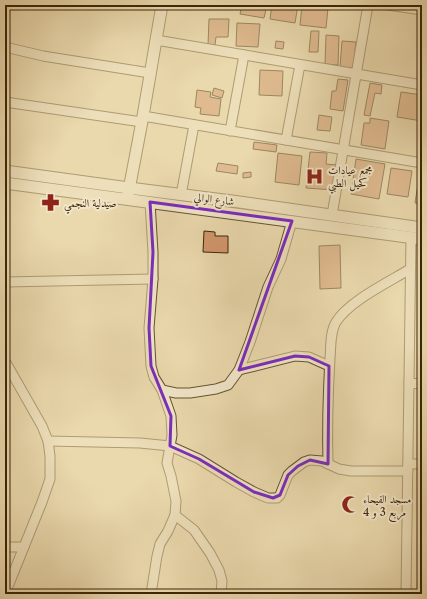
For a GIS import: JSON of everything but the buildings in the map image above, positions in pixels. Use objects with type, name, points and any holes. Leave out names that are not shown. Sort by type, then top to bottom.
[{"type":"street","points":[[128,194],[162,5]]},
{"type":"street","points":[[332,215],[368,5]]},
{"type":"street","points":[[388,5],[422,10]]},
{"type":"street","points":[[156,40],[422,85]]},
{"type":"street","points":[[5,47],[43,56],[150,73]]},
{"type":"street","points":[[230,131],[244,55]]},
{"type":"street","points":[[286,140],[300,65]]},
{"type":"street","points":[[5,102],[194,125],[422,163]]},
{"type":"street","points":[[180,195],[194,125]]},
{"type":"street","name":"شارع الوالي","points":[[5,171],[128,194],[150,202],[422,238]]},
{"type":"street","name":"شارع الوالي","points":[[5,183],[128,194],[180,195],[422,228]]},
{"type":"street","points":[[150,202],[154,279],[149,328],[151,366],[154,377],[162,390],[171,416],[172,435],[167,463],[176,501],[175,515],[158,550],[151,594]]},
{"type":"street","points":[[162,390],[176,393],[190,393],[216,389],[228,385],[239,370],[250,342],[268,287],[281,259],[292,221]]},
{"type":"street","points":[[406,594],[411,237]]},
{"type":"street","points":[[328,464],[329,366],[333,328],[344,312],[363,297],[410,269]]},
{"type":"street","points":[[5,282],[154,279]]},
{"type":"street","points":[[239,370],[295,356],[309,357],[329,366]]},
{"type":"street","points":[[5,361],[42,426],[48,441],[50,456],[50,479],[5,594]]},
{"type":"street","points":[[409,384],[422,383]]},
{"type":"street","points":[[48,441],[170,446],[199,459],[254,492],[273,498],[277,498],[280,495],[288,475],[298,466],[310,460],[322,461],[350,471],[408,468],[422,464]]},
{"type":"street","points":[[175,515],[194,530],[220,570],[222,581],[221,594]]},
{"type":"street","points":[[5,547],[24,547]]},
{"type":"highlighted area","points":[[150,202],[292,221],[239,370],[295,356],[309,357],[329,366],[328,464],[310,460],[298,466],[288,475],[280,495],[273,498],[254,492],[199,459],[170,446],[171,416],[151,366],[149,328],[153,252]]},
{"type":"place","name":"مجمع عيادات كحيل الطبي","points":[[315,176]]},
{"type":"place","name":"صيدلية النجمي","points":[[51,203]]},
{"type":"place","name":"مسجد الفيحاء مربع 3 و 4","points":[[350,505]]}]
